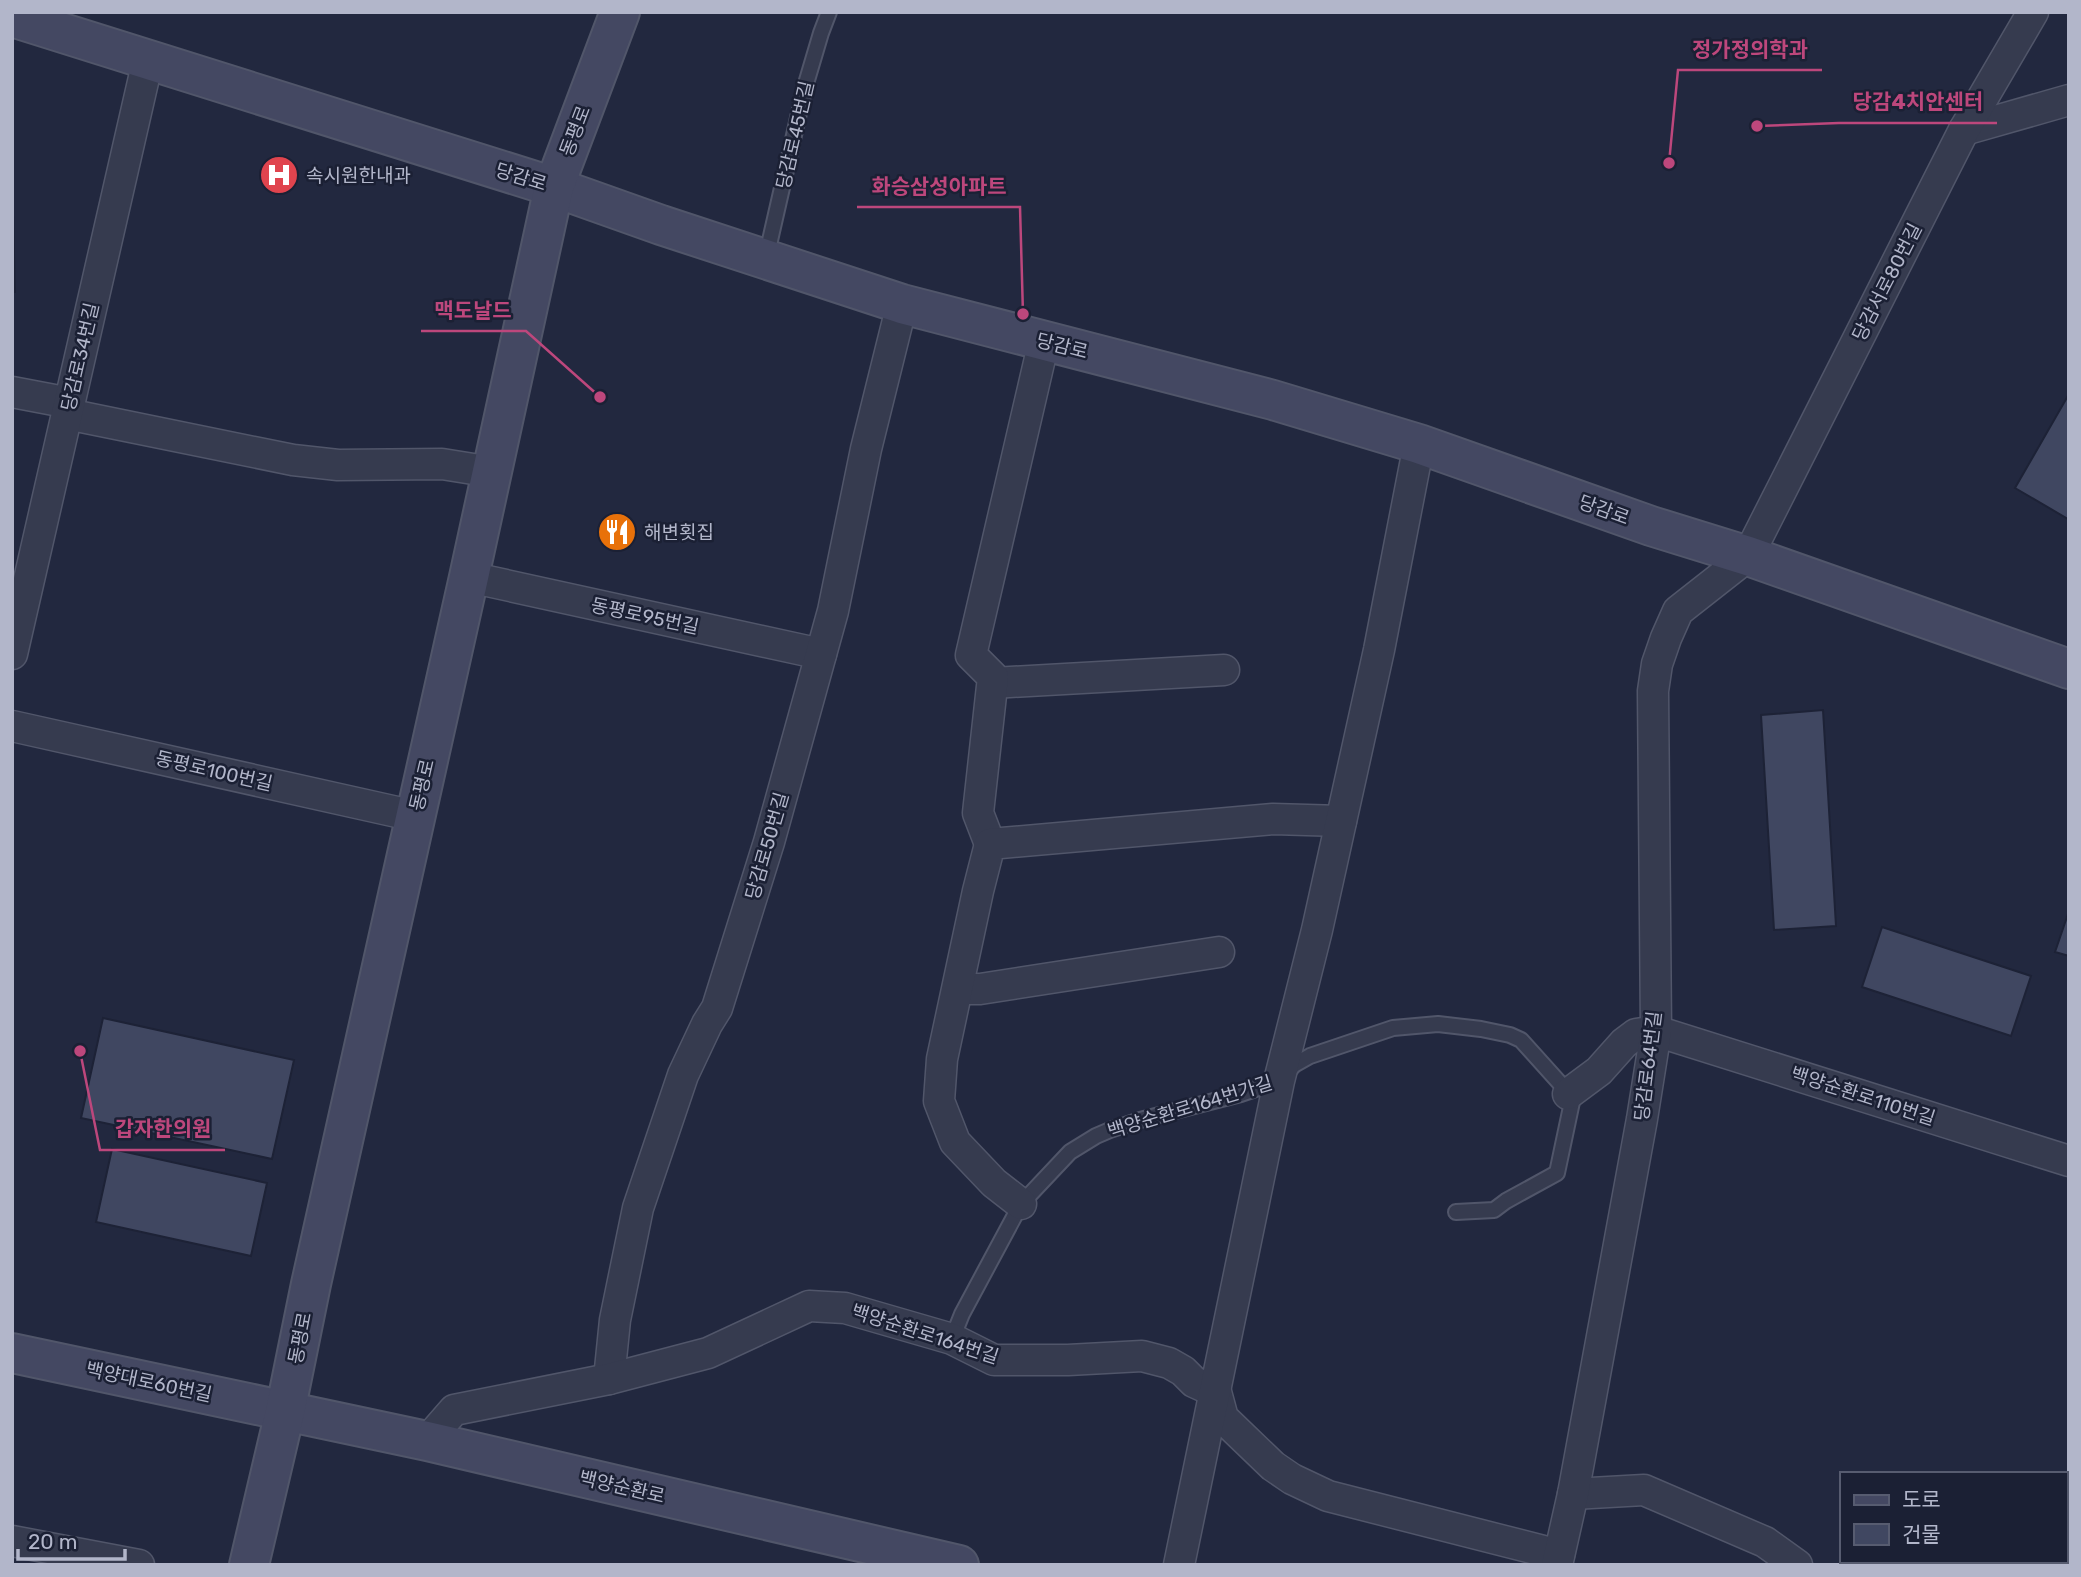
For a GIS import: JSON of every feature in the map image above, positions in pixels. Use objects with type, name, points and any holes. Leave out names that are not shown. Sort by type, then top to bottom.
[{"type":"main road","name":"동평로","points":[[249,1565],[470,577],[554,187],[620,12]]},
{"type":"main road","name":"당감로","points":[[12,17],[554,187],[902,304],[1273,400],[1419,444],[1651,526],[1748,555],[2069,669]]},
{"type":"main road","name":"백양대로60번길","points":[[12,1353],[285,1412]]},
{"type":"main road","name":"백양순환로","points":[[285,1412],[426,1441],[858,1548],[959,1565]]},
{"type":"street","name":"당감서로80번길","points":[[1748,555],[2024,16]]},
{"type":"street","name":"당감로34번길","points":[[12,654],[148,60]]},
{"type":"street","points":[[1964,130],[2069,100]]},
{"type":"street","name":"당감로50번길","points":[[609,1379],[615,1320],[638,1208],[683,1075],[717,1008],[769,842],[833,611],[866,449],[902,304]]},
{"type":"street","points":[[1021,1204],[994,1183],[955,1142],[939,1101],[942,1059],[990,844],[978,813],[993,677],[971,655],[1044,341]]},
{"type":"street","points":[[12,392],[69,408],[293,460],[338,465],[442,464],[492,472]]},
{"type":"street","points":[[1179,1565],[1279,1081],[1317,930],[1379,650],[1419,444]]},
{"type":"street","name":"당감로64번길","points":[[1558,1560],[1573,1494],[1657,1031],[1653,691],[1657,664],[1678,611],[1748,555]]},
{"type":"street","name":"동평로95번길","points":[[470,577],[821,654]]},
{"type":"street","points":[[993,683],[1224,670]]},
{"type":"street","name":"동평로100번길","points":[[12,726],[415,816]]},
{"type":"street","points":[[990,844],[1273,819],[1340,821]]},
{"type":"street","points":[[958,989],[980,989],[1219,952]]},
{"type":"street","points":[[1568,1094],[1599,1071],[1624,1043],[1636,1034],[1657,1031]]},
{"type":"street","name":"백양순환로110번길","points":[[1657,1031],[2069,1161]]},
{"type":"street","name":"백양순환로164번길","points":[[426,1441],[454,1410],[609,1379],[708,1353],[809,1306],[845,1308],[952,1339],[994,1360],[1142,1356],[1176,1367],[1194,1382],[1216,1392]]},
{"type":"street","points":[[1216,1392],[1223,1418],[1273,1466],[1292,1479],[1328,1496],[1558,1560]]},
{"type":"street","points":[[1573,1494],[1644,1490],[1765,1542],[1797,1565]]},
{"type":"street","points":[[12,1541],[139,1565]]},
{"type":"lane","name":"당감로45번길","points":[[766,260],[805,86],[829,12]]},
{"type":"lane","name":"백양순환로164번가길","points":[[952,1339],[962,1314],[1021,1204],[1070,1152],[1096,1136],[1140,1120],[1241,1094],[1279,1081],[1294,1065],[1310,1056],[1393,1028],[1418,1025],[1481,1028],[1521,1040],[1568,1094]]},
{"type":"lane","points":[[1456,1212],[1494,1210],[1557,1174],[1572,1102],[1568,1094]]},
{"type":"building","points":[[12,177],[15,292],[12,292]]},
{"type":"building","points":[[2069,394],[2069,518],[2068,519],[2015,488]]},
{"type":"building","points":[[1823,710],[1836,926],[1774,930],[1761,715]]},
{"type":"building","points":[[2069,911],[2069,956],[2055,952]]},
{"type":"building","points":[[1882,927],[2031,976],[2011,1036],[1862,987]]},
{"type":"building","points":[[103,1018],[294,1060],[272,1159],[81,1118]]},
{"type":"building","points":[[112,1149],[267,1183],[251,1256],[96,1222]]},
{"type":"place","name":"당감4치안센터","points":[[1757,126]]},
{"type":"place","name":"정가정의학과","points":[[1669,163]]},
{"type":"place","name":"속시원한내과","points":[[279,175]]},
{"type":"place","name":"화승삼성아파트","points":[[1023,314]]},
{"type":"place","name":"맥도날드","points":[[600,397]]},
{"type":"place","name":"해변횟집","points":[[617,532]]},
{"type":"place","name":"갑자한의원","points":[[80,1051]]}]
